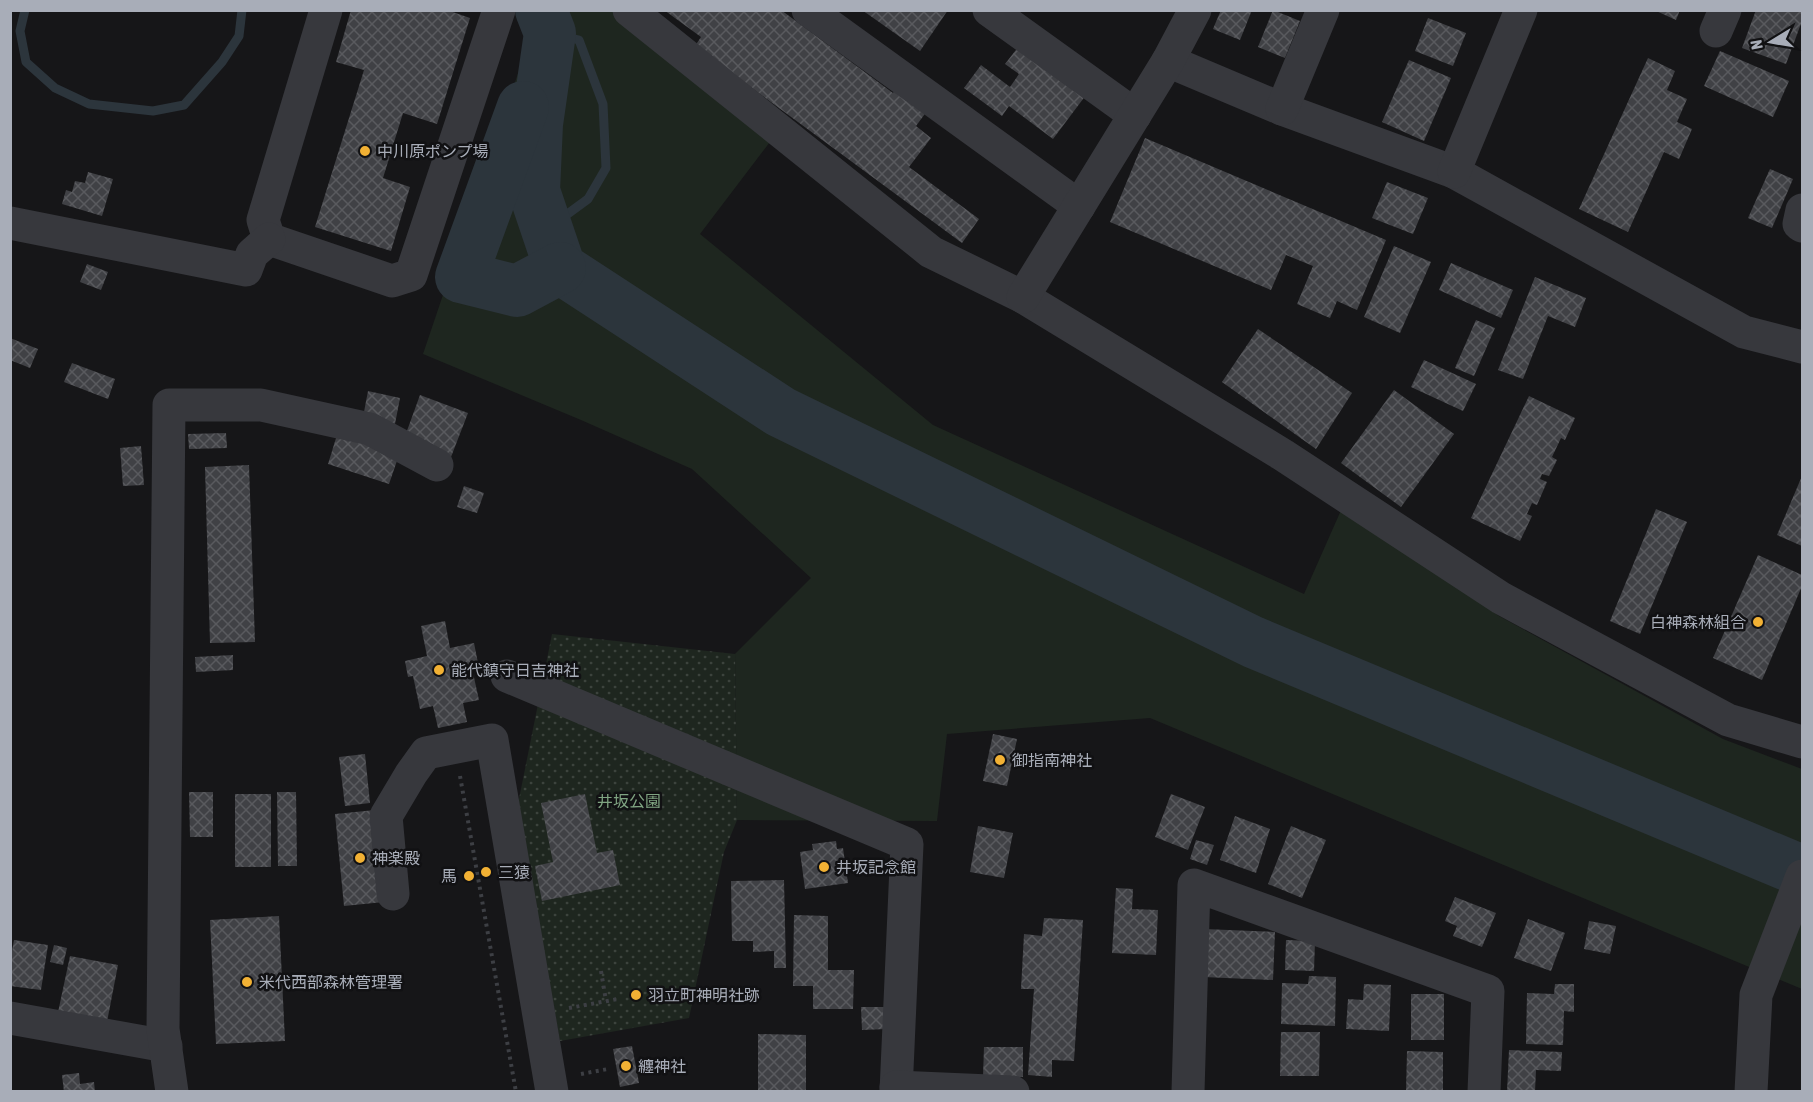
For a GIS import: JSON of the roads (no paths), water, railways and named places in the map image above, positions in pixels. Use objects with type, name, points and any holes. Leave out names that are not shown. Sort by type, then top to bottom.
[{"type":"street","points":[[269,239],[263,220],[326,10]]},
{"type":"street","points":[[269,239],[392,281],[411,275],[499,10]]},
{"type":"street","points":[[629,10],[931,252],[1023,297],[1283,455],[1501,598],[1728,720],[1803,742]]},
{"type":"street","points":[[808,10],[1079,206]]},
{"type":"street","points":[[989,10],[1135,115]]},
{"type":"street","points":[[1023,297],[1168,61],[1195,10]]},
{"type":"street","points":[[1282,109],[1323,10]]},
{"type":"street","points":[[1454,172],[1521,10]]},
{"type":"street","points":[[1168,61],[1282,109],[1454,172],[1744,332],[1803,347]]},
{"type":"street","points":[[1803,210],[1799,224],[1803,226]]},
{"type":"street","points":[[10,223],[246,270],[252,254],[269,239]]},
{"type":"street","points":[[172,1092],[163,1029],[169,405],[261,405],[370,429],[437,465]]},
{"type":"street","points":[[507,676],[907,844],[896,1089],[1013,1092]]},
{"type":"street","points":[[393,894],[386,816],[411,774],[426,753],[492,740],[552,1092]]},
{"type":"street","points":[[1751,1092],[1756,995],[1803,876]]},
{"type":"street","points":[[1188,1092],[1194,885],[1488,991],[1484,1092]]},
{"type":"street","points":[[10,1018],[166,1046]]},
{"type":"waterway","points":[[25,10],[20,31],[26,62],[55,88],[89,104],[153,111],[184,105],[222,62],[239,36],[242,10]]},
{"type":"waterway","points":[[541,10],[550,33],[537,124],[534,191],[560,268],[781,412],[1253,642],[1802,871]]},
{"type":"waterway","points":[[547,229],[588,199],[606,168],[603,104],[579,40],[550,33]]},
{"type":"waterway","points":[[523,107],[461,277],[517,291],[560,268]]},
{"type":"place","name":"中川原ポンプ場","points":[[365,151]]},
{"type":"place","name":"白神森林組合","points":[[1758,622]]},
{"type":"place","name":"能代鎮守日吉神社","points":[[439,670]]},
{"type":"place","name":"御指南神社","points":[[1000,760]]},
{"type":"place","name":"神楽殿","points":[[360,858]]},
{"type":"place","name":"井坂記念館","points":[[824,867]]},
{"type":"place","name":"三猿","points":[[486,872]]},
{"type":"place","name":"馬","points":[[469,876]]},
{"type":"place","name":"米代西部森林管理署","points":[[247,982]]},
{"type":"place","name":"羽立町神明社跡","points":[[636,995]]},
{"type":"place","name":"纏神社","points":[[626,1066]]},
{"type":"park label","name":"井坂公園","points":[[629,801]]}]
